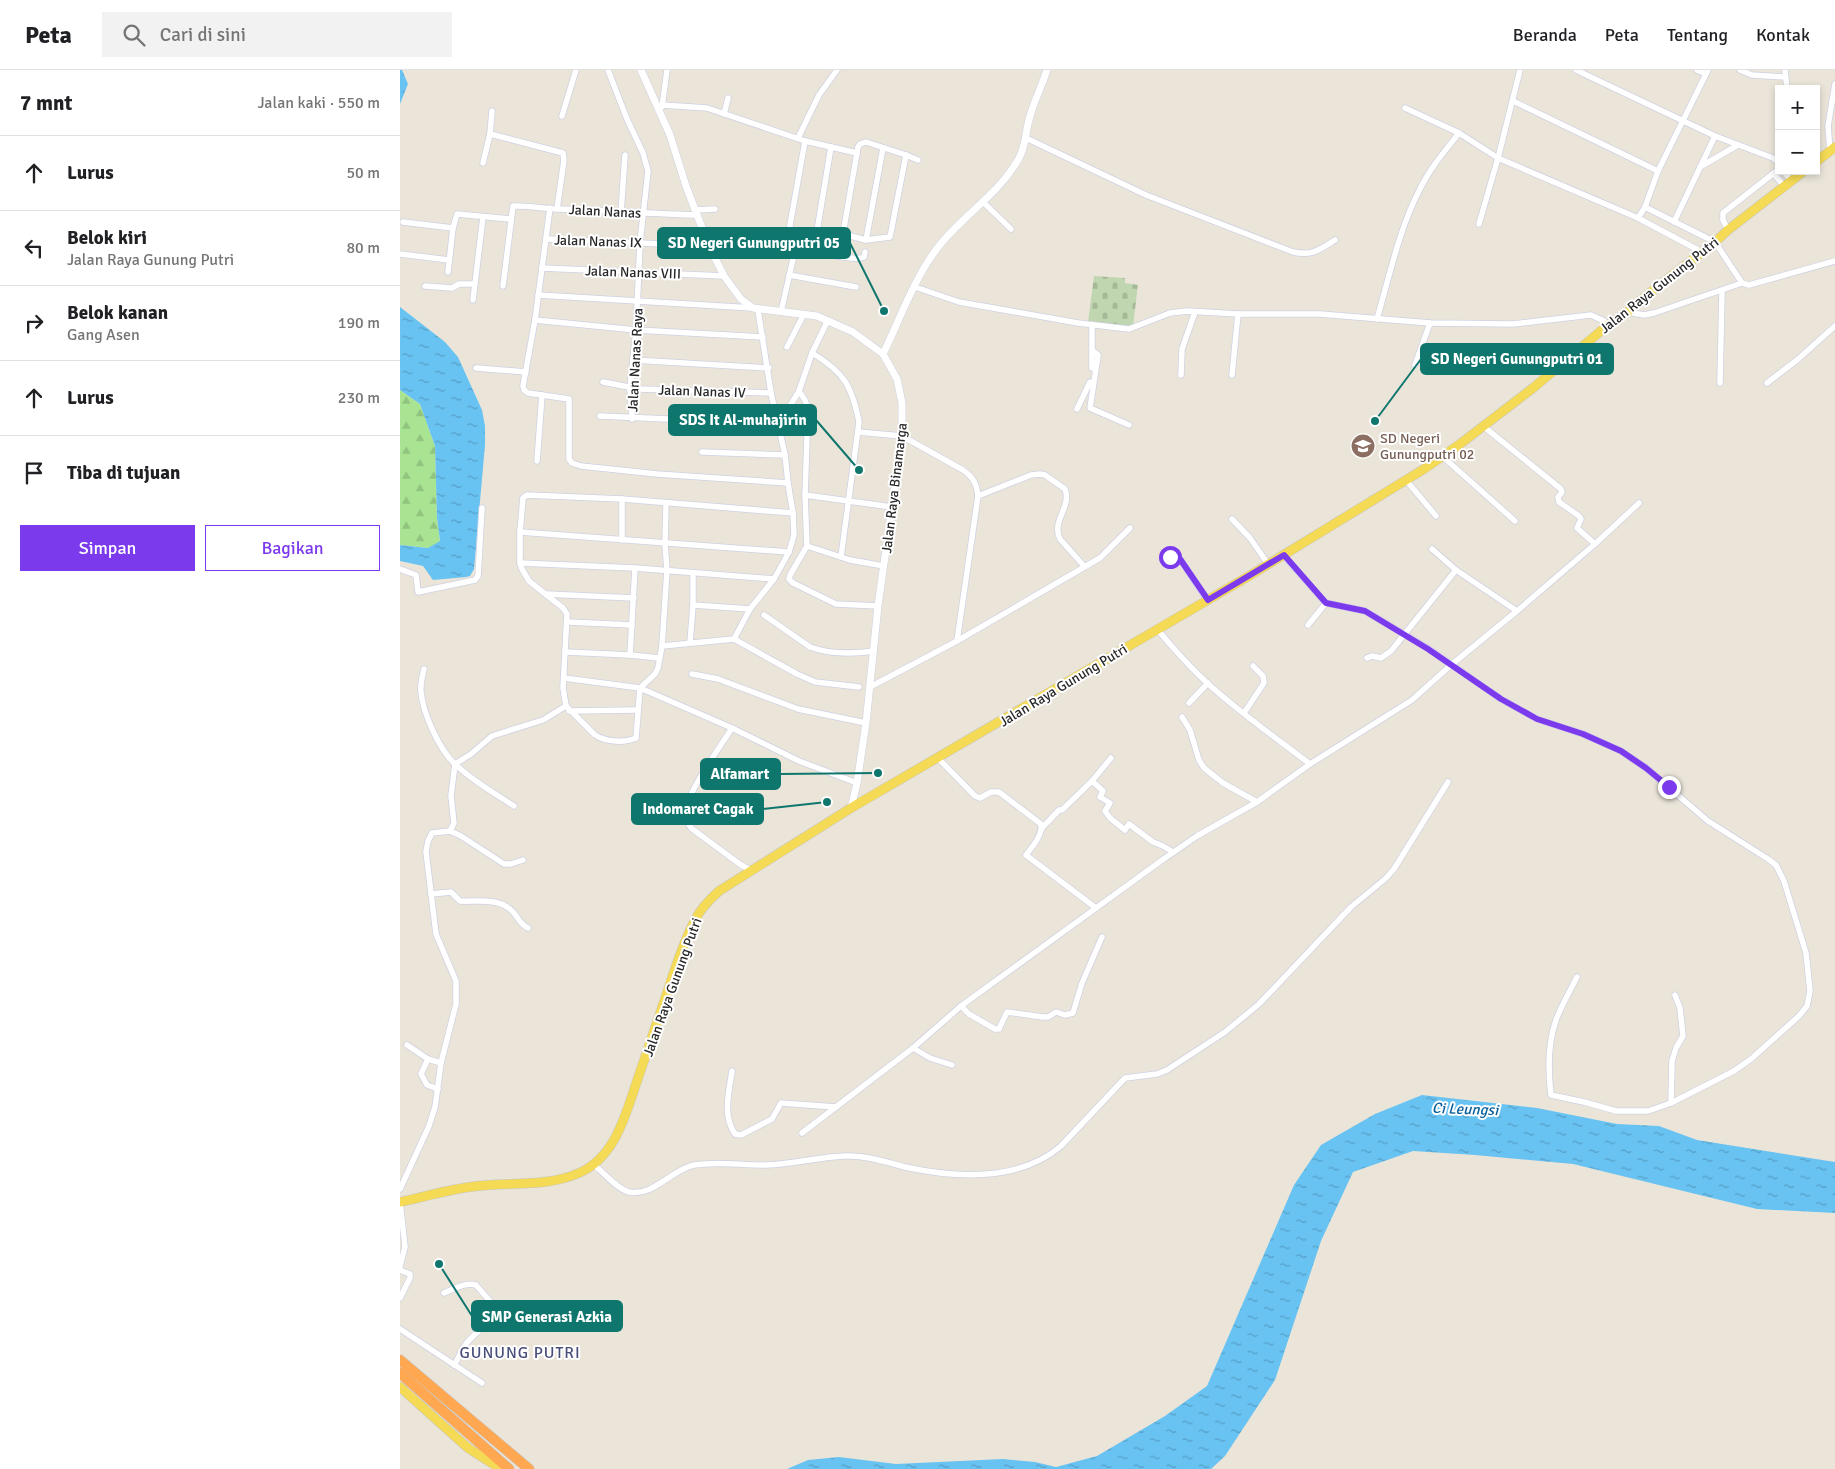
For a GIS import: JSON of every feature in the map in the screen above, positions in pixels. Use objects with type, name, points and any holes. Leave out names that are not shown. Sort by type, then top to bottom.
[{"type":"highway","points":[[400,1360],[529,1469]]},
{"type":"highway","points":[[400,1373],[509,1469]]},
{"type":"main road","points":[[1820,159],[1832,149]]},
{"type":"main road","name":"Jalan Raya Gunung Putri","points":[[400,1202],[471,1186],[541,1182],[563,1178],[580,1173],[593,1164],[602,1157],[625,1119],[674,974],[695,920],[710,900],[725,887],[851,808],[1208,600],[1406,480],[1442,456],[1533,388],[1608,325],[1628,312],[1795,177]]},
{"type":"main road","points":[[400,1387],[468,1448],[501,1469]]},
{"type":"street","points":[[562,116],[576,70]]},
{"type":"street","name":"Jalan Nanas Raya","points":[[608,70],[648,171],[642,214],[638,301],[630,388],[632,419],[779,424]]},
{"type":"street","points":[[641,70],[670,136],[709,246],[724,276],[741,299],[755,309],[763,337],[771,393],[785,455],[794,535],[788,552],[774,579],[750,610],[734,639]]},
{"type":"street","points":[[661,114],[667,70]]},
{"type":"street","points":[[798,138],[819,95],[836,70]]},
{"type":"street","points":[[538,295],[755,309],[817,316],[867,340],[883,354],[928,260],[953,230],[984,203],[1018,161],[1024,149],[1029,119],[1047,70]]},
{"type":"street","points":[[1479,224],[1520,70]]},
{"type":"street","points":[[1576,70],[1714,136],[1775,160]]},
{"type":"street","points":[[1638,218],[1645,207],[1658,171],[1707,72],[1698,70]]},
{"type":"street","points":[[1740,70],[1752,75],[1785,73]]},
{"type":"street","points":[[1832,149],[1828,126],[1835,84]]},
{"type":"street","points":[[724,114],[728,98]]},
{"type":"street","points":[[1513,101],[1658,171]]},
{"type":"street","points":[[662,105],[707,108],[805,141],[857,153]]},
{"type":"street","points":[[1405,108],[1459,132],[1498,158],[1638,218],[1702,252]]},
{"type":"street","points":[[483,163],[490,134],[492,111]]},
{"type":"street","points":[[1377,319],[1396,255],[1419,190],[1432,167],[1459,132]]},
{"type":"street","points":[[490,134],[563,153],[564,160],[547,239],[536,320],[523,386],[524,390],[528,393],[566,397],[570,401],[569,459],[572,463],[581,466],[657,474],[788,483]]},
{"type":"street","points":[[1674,222],[1714,136]]},
{"type":"street","points":[[1026,138],[1146,195],[1293,252],[1308,254],[1315,252],[1334,240]]},
{"type":"street","points":[[805,141],[787,242],[837,256],[860,259],[864,257],[865,252]]},
{"type":"street","points":[[837,256],[843,234],[858,146],[863,143],[918,160]]},
{"type":"street","points":[[1700,167],[1738,145]]},
{"type":"street","points":[[814,250],[831,148]]},
{"type":"street","points":[[866,240],[883,148]]},
{"type":"street","points":[[621,213],[625,155]]},
{"type":"street","points":[[843,234],[866,240],[890,237],[906,155]]},
{"type":"street","points":[[1728,230],[1723,220],[1723,213],[1773,173],[1795,177]]},
{"type":"street","points":[[984,203],[1011,229]]},
{"type":"street","name":"Jalan Nanas","points":[[510,219],[513,206],[642,214],[696,212],[715,209]]},
{"type":"street","points":[[1645,207],[1715,242],[1742,283]]},
{"type":"street","points":[[448,272],[453,228],[457,214],[510,219],[502,286]]},
{"type":"street","points":[[473,300],[483,217]]},
{"type":"street","points":[[403,222],[453,228]]},
{"type":"street","name":"Jalan Nanas IX","points":[[547,239],[709,246]]},
{"type":"street","points":[[781,312],[796,246]]},
{"type":"street","points":[[400,254],[449,260]]},
{"type":"street","points":[[1628,312],[1644,315],[1654,313],[1722,292],[1742,283],[1749,285],[1835,261]]},
{"type":"street","name":"Jalan Nanas VIII","points":[[542,268],[724,276]]},
{"type":"street","points":[[788,275],[856,287]]},
{"type":"street","points":[[425,286],[452,288],[459,284],[474,284]]},
{"type":"street","points":[[915,287],[959,302],[1092,325],[1128,329],[1177,311],[1238,314],[1320,314],[1430,324],[1514,324],[1591,315],[1604,320],[1608,325]]},
{"type":"street","points":[[1720,383],[1722,292]]},
{"type":"street","points":[[1182,375],[1183,343],[1195,312]]},
{"type":"street","points":[[787,347],[804,314]]},
{"type":"street","points":[[1232,375],[1238,314]]},
{"type":"street","points":[[536,320],[636,330],[763,337]]},
{"type":"street","points":[[779,424],[799,391],[812,353],[828,320]]},
{"type":"street","points":[[1415,365],[1430,324]]},
{"type":"street","points":[[1077,410],[1088,388],[1092,372],[1092,325]]},
{"type":"street","points":[[1767,383],[1797,360],[1835,326]]},
{"type":"street","points":[[1093,351],[1098,355],[1090,408],[1129,425]]},
{"type":"street","points":[[812,353],[831,365],[848,385],[855,402],[859,422],[841,557]]},
{"type":"street","name":"Jalan Raya Binamarga","points":[[851,808],[857,783],[866,723],[878,606],[902,436],[900,392],[892,367],[883,354]]},
{"type":"street","points":[[633,360],[768,368]]},
{"type":"street","points":[[476,368],[526,372]]},
{"type":"street","name":"Jalan Nanas IV","points":[[603,382],[630,388],[771,393]]},
{"type":"street","points":[[799,391],[808,409],[805,495],[807,546],[789,579],[793,584],[836,604],[878,606]]},
{"type":"street","points":[[537,461],[542,394]]},
{"type":"street","points":[[600,416],[632,419]]},
{"type":"street","points":[[1483,426],[1561,489],[1562,492],[1558,497],[1559,502],[1579,516],[1581,519],[1578,528],[1596,544]]},
{"type":"street","points":[[858,432],[902,436],[963,470],[972,476],[977,486],[978,496],[957,641]]},
{"type":"street","points":[[702,452],[785,455]]},
{"type":"street","points":[[1442,456],[1515,521]]},
{"type":"street","points":[[978,496],[1031,475],[1045,475],[1066,489],[1068,499],[1058,522],[1057,534],[1084,566]]},
{"type":"street","points":[[1406,480],[1436,516]]},
{"type":"street","points":[[805,495],[892,506]]},
{"type":"street","points":[[666,504],[666,570],[662,646],[658,668],[655,674],[640,688],[636,738],[631,740],[601,739],[567,709],[564,678],[567,614],[563,608],[529,581],[520,563],[523,498],[525,496],[622,499],[793,513]]},
{"type":"street","points":[[622,499],[622,540]]},
{"type":"street","points":[[802,1133],[912,1048],[961,1006],[1173,852],[1257,802],[1310,764],[1406,704],[1596,544],[1639,503]]},
{"type":"street","points":[[400,569],[416,574],[418,592],[475,580],[478,576],[482,508]]},
{"type":"street","points":[[1232,519],[1250,538],[1268,564]]},
{"type":"street","points":[[870,687],[957,641],[1100,558],[1130,528]]},
{"type":"street","points":[[520,532],[788,552]]},
{"type":"street","points":[[807,546],[841,557],[884,566]]},
{"type":"street","points":[[1432,549],[1456,570],[1517,611]]},
{"type":"street","points":[[1284,555],[1326,603],[1365,611],[1404,634],[1501,699],[1537,719],[1583,734],[1621,751],[1646,768],[1708,821],[1776,865],[1781,873],[1806,953],[1810,979],[1809,1000],[1807,1006],[1792,1024],[1751,1059],[1719,1079],[1671,1103],[1648,1111],[1622,1112],[1551,1095],[1549,1069],[1552,1034],[1556,1019],[1578,977]]},
{"type":"street","points":[[1170,557],[1180,559],[1208,600]]},
{"type":"street","points":[[520,563],[636,568],[774,579]]},
{"type":"street","points":[[630,655],[636,568]]},
{"type":"street","points":[[1367,658],[1372,656],[1383,658],[1391,651],[1456,570]]},
{"type":"street","points":[[690,642],[693,573]]},
{"type":"street","points":[[546,594],[634,598]]},
{"type":"street","points":[[1308,625],[1326,603]]},
{"type":"street","points":[[693,605],[750,610]]},
{"type":"street","points":[[764,615],[810,647],[818,650],[861,653],[874,651]]},
{"type":"street","points":[[568,622],[632,625]]},
{"type":"street","points":[[1157,629],[1208,684],[1310,764]]},
{"type":"street","points":[[662,646],[734,639],[796,674],[815,682],[858,687]]},
{"type":"street","points":[[566,652],[659,658]]},
{"type":"street","points":[[1244,713],[1264,683],[1263,676],[1253,666]]},
{"type":"street","points":[[424,669],[421,690],[426,712],[438,739],[455,764],[480,784],[514,806]]},
{"type":"street","points":[[692,674],[718,679],[798,709],[866,723]]},
{"type":"street","points":[[564,678],[640,688],[732,728],[799,761],[857,783]]},
{"type":"street","points":[[1189,703],[1208,684]]},
{"type":"street","points":[[455,764],[471,754],[492,736],[543,720],[567,709],[637,710]]},
{"type":"street","points":[[1182,717],[1190,730],[1199,760],[1204,768],[1223,782],[1257,802]]},
{"type":"street","points":[[732,728],[691,794],[685,812],[687,821],[695,832],[752,871]]},
{"type":"street","points":[[938,758],[975,796],[980,798],[991,792],[999,792],[1041,824],[1042,828]]},
{"type":"street","points":[[1096,908],[1026,855],[1042,828],[1092,781],[1112,758]]},
{"type":"street","points":[[450,831],[454,823],[451,796],[455,764]]},
{"type":"street","points":[[1092,781],[1103,790],[1100,797],[1110,803],[1105,810],[1110,818],[1125,830],[1129,824],[1133,826],[1145,837],[1173,852]]},
{"type":"street","points":[[593,1164],[623,1190],[638,1192],[646,1191],[666,1178],[694,1165],[779,1164],[846,1156],[957,1174],[1005,1172],[1029,1165],[1052,1154],[1061,1146],[1125,1078],[1157,1074],[1167,1070],[1224,1032],[1259,1004],[1351,907],[1385,879],[1394,869],[1448,782]]},
{"type":"street","points":[[400,1189],[429,1126],[438,1089],[441,1063],[455,1012],[457,988],[453,972],[436,934],[426,852],[428,841],[432,833],[450,831],[461,836],[500,862],[511,864],[523,860]]},
{"type":"street","points":[[431,894],[451,892],[460,901],[487,901],[505,905],[514,913],[519,922],[528,928]]},
{"type":"street","points":[[961,1006],[969,1014],[995,1029],[999,1029],[1007,1012],[1035,1017],[1048,1017],[1056,1012],[1070,1015],[1076,1008],[1082,982],[1102,936]]},
{"type":"street","points":[[1671,1103],[1672,1061],[1676,1048],[1683,1036],[1680,1008],[1675,995]]},
{"type":"street","points":[[407,1045],[428,1059],[441,1063]]},
{"type":"street","points":[[912,1048],[930,1058],[952,1065]]},
{"type":"street","points":[[428,1059],[421,1074],[427,1085],[438,1089]]},
{"type":"street","points":[[732,1071],[727,1108],[735,1134],[741,1135],[772,1120],[781,1103],[836,1107]]},
{"type":"street","points":[[400,1202],[405,1247],[400,1267],[402,1271],[410,1274],[410,1278],[400,1298]]},
{"type":"street","points":[[444,1293],[466,1284],[476,1285],[495,1307],[490,1320],[469,1340],[454,1364]]},
{"type":"street","points":[[400,1328],[482,1383]]},
{"type":"green space","points":[[1094,276],[1125,278],[1125,283],[1138,285],[1133,326],[1127,327],[1088,322]]},
{"type":"green space","points":[[400,390],[420,404],[435,446],[437,518],[440,542],[428,548],[400,545]]},
{"type":"water","points":[[400,70],[402,70],[408,84],[400,104]]},
{"type":"water","points":[[400,307],[445,342],[458,357],[482,410],[485,426],[485,445],[474,569],[470,576],[433,580],[423,566],[400,561],[400,545],[428,548],[440,541],[437,518],[435,446],[420,404],[400,390]]},
{"type":"water","name":"Ci Leungsi","points":[[1422,1095],[1537,1108],[1617,1124],[1659,1126],[1697,1140],[1835,1162],[1835,1213],[1757,1209],[1573,1164],[1413,1151],[1353,1172],[1321,1241],[1275,1380],[1225,1456],[1211,1469],[787,1469],[808,1460],[839,1457],[896,1464],[1003,1459],[1035,1462],[1056,1467],[1097,1456],[1165,1416],[1207,1386],[1294,1185],[1321,1145],[1375,1114]]},
{"type":"place","name":"SD Negeri Gunungputri 05","points":[[884,311]]},
{"type":"place","name":"SD Negeri Gunungputri 01","points":[[1375,421]]},
{"type":"place","name":"SD Negeri Gunungputri 02","points":[[1363,446]]},
{"type":"place","name":"SDS It Al-muhajirin","points":[[859,470]]},
{"type":"place","name":"Alfamart","points":[[878,773]]},
{"type":"place","name":"Indomaret Cagak","points":[[827,802]]},
{"type":"place","name":"SMP Generasi Azkia","points":[[439,1264]]},
{"type":"district","name":"GUNUNG PUTRI","points":[[520,1352]]},
{"type":"route","points":[[1170,557],[1180,559],[1208,600],[1284,555],[1326,603],[1365,611],[1428,649],[1501,699],[1537,719],[1583,734],[1621,751],[1669,787]]}]
